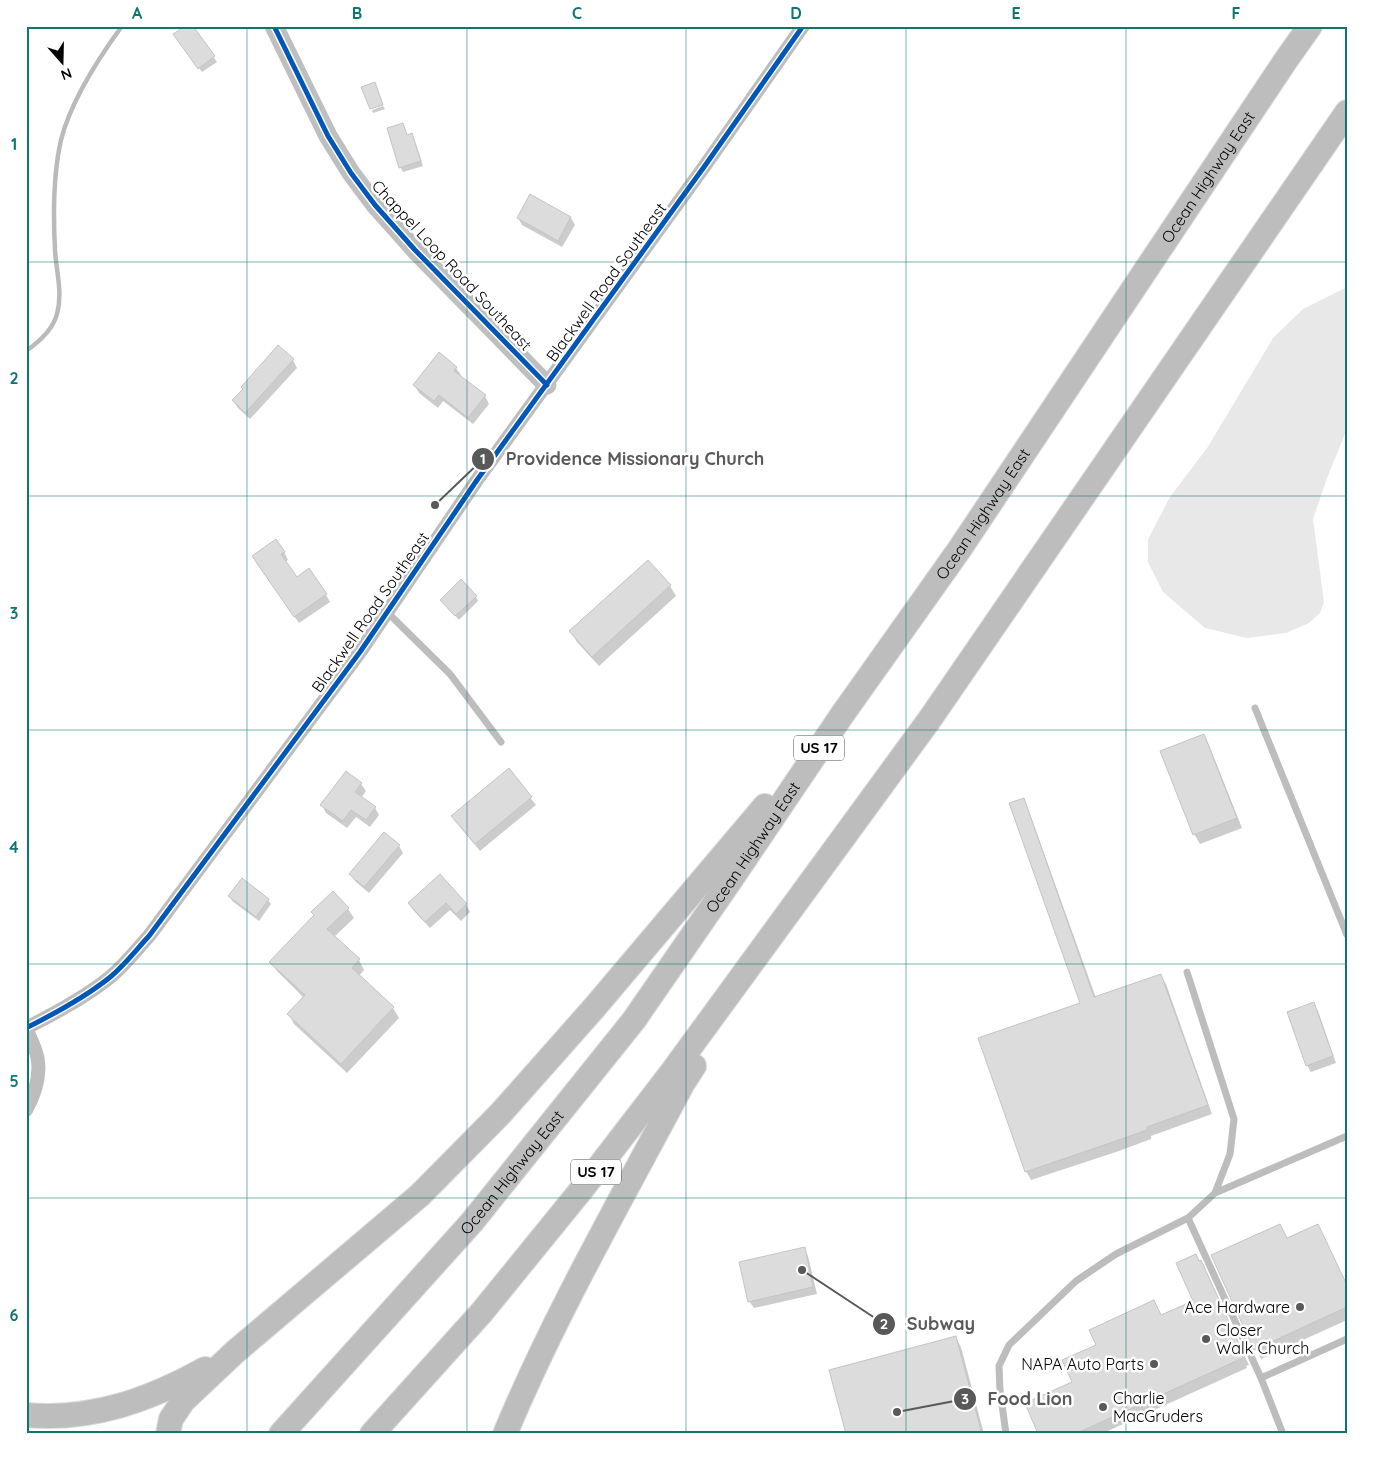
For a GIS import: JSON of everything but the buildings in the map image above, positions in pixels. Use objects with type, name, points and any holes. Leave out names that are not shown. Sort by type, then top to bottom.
[{"type":"highway","name":"Ocean Highway East","points":[[281,1434],[472,1222],[634,1020],[730,882],[842,715],[959,550],[1310,26]]},
{"type":"highway","name":"US 17","points":[[372,1434],[482,1312],[582,1190],[802,896],[930,719],[1347,112]]},
{"type":"highway","points":[[168,1434],[171,1419],[183,1401],[234,1352],[420,1195],[500,1114],[594,1008],[842,715]]},
{"type":"highway","points":[[505,1434],[526,1383],[682,1083],[802,896]]},
{"type":"highway","points":[[26,1415],[62,1416],[111,1408],[150,1396],[178,1384],[234,1352]]},
{"type":"street","name":"Chappel Loop Road Southeast","points":[[274,26],[328,136],[351,173],[375,205],[547,385]]},
{"type":"street","name":"Blackwell Road Southeast","points":[[26,1110],[31,1101],[38,1078],[38,1060],[26,1028],[53,1014],[109,978],[149,936],[360,652],[477,480],[693,184],[803,26]]},
{"type":"lane","points":[[387,612],[450,674],[501,742]]},
{"type":"lane","points":[[1255,708],[1347,935]]},
{"type":"lane","points":[[1187,972],[1234,1119],[1230,1154],[1215,1193]]},
{"type":"lane","points":[[1006,1434],[999,1366],[1009,1346],[1076,1281],[1116,1254],[1188,1218],[1215,1193],[1347,1136]]},
{"type":"lane","points":[[1188,1218],[1261,1378],[1283,1434]]},
{"type":"lane","points":[[1261,1378],[1347,1339]]},
{"type":"shaded area","points":[[1347,287],[1347,429],[1313,519],[1324,602],[1320,613],[1309,623],[1286,633],[1247,638],[1205,628],[1163,592],[1148,562],[1148,539],[1170,497],[1207,448],[1273,338],[1303,309]]},
{"type":"waterway","points":[[26,351],[49,330],[55,320],[59,306],[54,208],[56,167],[61,140],[78,95],[122,26]]},
{"type":"cycle path","points":[[274,26],[328,136],[351,173],[375,205],[415,250],[547,385]]},
{"type":"cycle path","points":[[26,1028],[69,1005],[109,978],[149,936],[360,652],[477,480],[704,167],[803,26]]},
{"type":"place","name":"Providence Missionary Church","points":[[435,505]]},
{"type":"place","name":"Subway","points":[[802,1270]]},
{"type":"place","name":"Ace Hardware","points":[[1300,1307]]},
{"type":"place","name":"Closer Walk Church","points":[[1206,1339]]},
{"type":"place","name":"NAPA Auto Parts","points":[[1154,1364]]},
{"type":"place","name":"Charlie MacGruders","points":[[1103,1407]]},
{"type":"place","name":"Food Lion","points":[[897,1412]]}]
